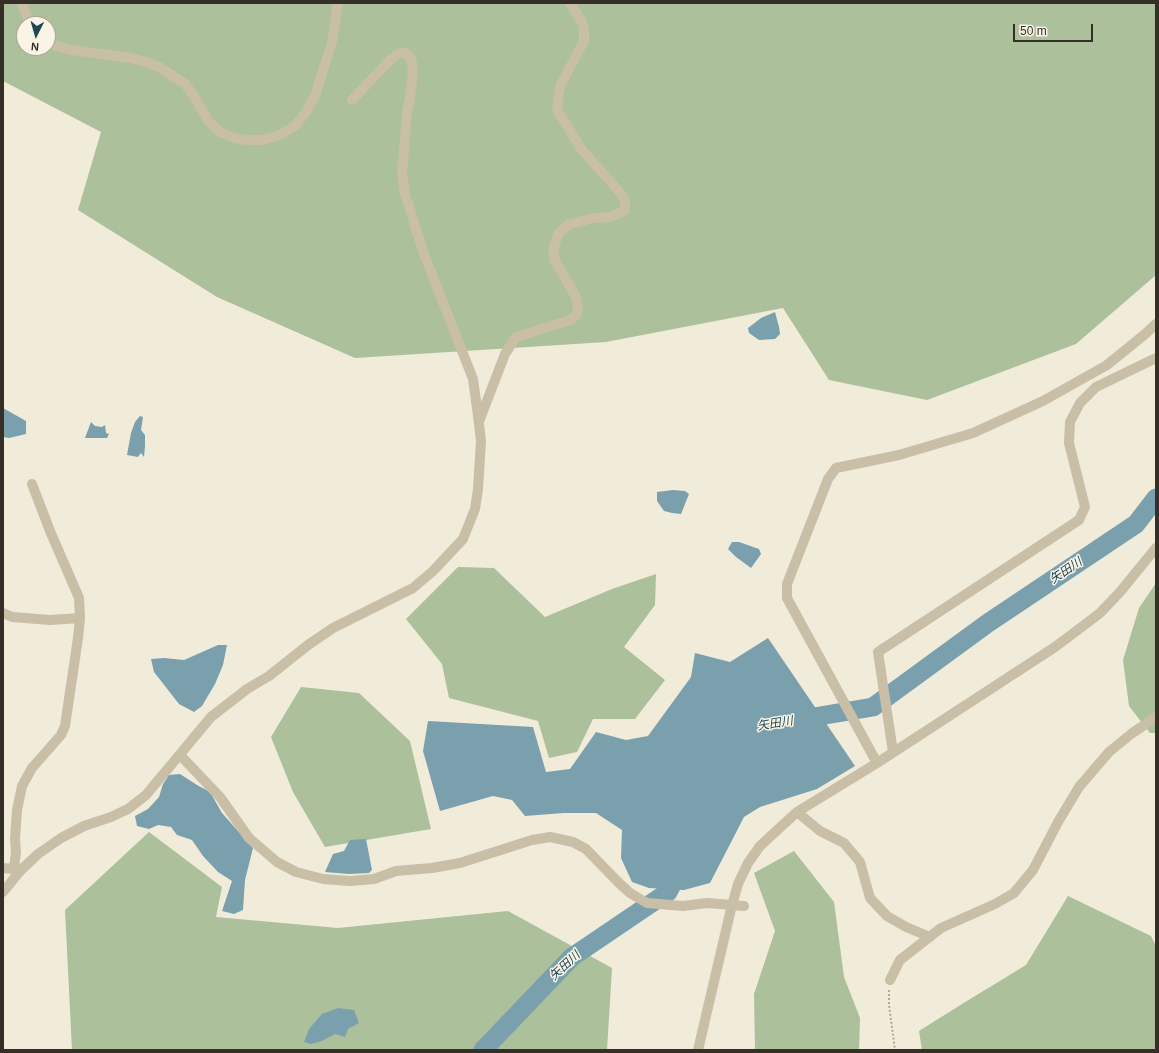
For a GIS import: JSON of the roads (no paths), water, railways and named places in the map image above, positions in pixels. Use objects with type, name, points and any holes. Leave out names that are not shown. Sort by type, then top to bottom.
[{"type":"street","points":[[22,3],[27,16]]},
{"type":"street","points":[[56,46],[72,50],[130,58],[161,68],[185,84],[194,96],[209,122],[220,132],[234,138],[262,140],[278,136],[295,126],[306,112],[315,96],[332,42],[338,3]]},
{"type":"street","points":[[479,422],[504,354],[516,337],[571,320],[577,314],[578,307],[576,297],[555,261],[553,250],[558,234],[569,224],[594,218],[611,216],[625,210],[625,200],[618,190],[582,150],[557,110],[558,93],[561,84],[584,41],[584,29],[582,22],[570,3]]},
{"type":"street","points":[[3,892],[20,871],[38,854],[61,838],[84,826],[111,818],[128,809],[146,795],[211,717],[247,689],[268,676],[333,628],[413,588],[433,571],[463,539],[475,509],[478,489],[481,441],[479,422],[473,379],[424,254],[406,194],[402,173],[407,112],[413,73],[410,57],[405,53],[399,53],[390,60],[352,100]]},
{"type":"street","points":[[876,763],[787,598],[787,584],[828,478],[836,468],[899,455],[972,433],[1043,401],[1106,365],[1156,324]]},
{"type":"street","points":[[893,752],[878,652],[1079,520],[1085,507],[1069,443],[1070,422],[1080,403],[1096,387],[1156,358]]},
{"type":"street","points":[[3,868],[14,869],[17,810],[22,786],[32,768],[62,736],[65,726],[80,618],[79,598],[50,531],[32,484]]},
{"type":"street","points":[[698,1050],[738,884],[748,863],[760,846],[797,812],[876,763],[1055,647],[1095,617],[1120,592],[1156,548]]},
{"type":"street","points":[[3,613],[12,617],[50,620],[80,618]]},
{"type":"street","points":[[890,980],[900,960],[941,928],[995,904],[1014,893],[1033,870],[1058,822],[1079,787],[1109,752],[1131,734],[1156,718]]},
{"type":"street","points":[[180,755],[220,797],[249,838],[277,862],[296,872],[323,879],[350,881],[374,879],[396,871],[432,868],[460,863],[532,840],[550,837],[573,842],[586,849],[618,883],[630,893],[647,903],[683,906],[707,903],[744,906]]},
{"type":"street","points":[[797,812],[820,831],[844,843],[860,862],[870,898],[887,916],[906,927],[930,937]]},
{"type":"water","points":[[775,312],[780,334],[775,339],[759,340],[749,333],[748,328],[761,318]]},
{"type":"water","points":[[3,408],[26,421],[26,434],[9,438],[3,437]]},
{"type":"water","points":[[140,416],[143,417],[141,430],[145,435],[144,457],[141,453],[138,457],[127,455],[131,433],[135,422]]},
{"type":"water","points":[[91,422],[95,426],[102,427],[105,425],[106,433],[109,434],[107,438],[85,438]]},
{"type":"water","points":[[673,490],[685,491],[689,494],[681,514],[664,511],[657,501],[657,492]]},
{"type":"water","points":[[732,542],[739,542],[759,549],[761,554],[751,568],[728,549]]},
{"type":"water","points":[[768,638],[855,766],[817,789],[760,807],[744,817],[710,883],[684,890],[649,888],[632,882],[621,858],[622,830],[596,813],[564,813],[525,816],[512,800],[493,796],[440,811],[423,751],[428,721],[533,727],[546,772],[570,769],[596,732],[626,740],[648,736],[691,677],[695,653],[730,662]]},
{"type":"water","points":[[218,645],[227,645],[223,665],[215,684],[202,706],[194,712],[179,704],[154,672],[151,659],[164,658],[184,660]]},
{"type":"water","points":[[180,774],[210,792],[222,813],[253,848],[245,880],[243,910],[234,914],[222,911],[232,881],[218,872],[203,856],[192,840],[177,835],[171,827],[158,825],[149,829],[137,826],[135,816],[148,809],[159,797],[163,784],[169,775]]},
{"type":"water","points":[[366,839],[372,870],[369,873],[349,874],[325,872],[333,854],[344,851],[350,840]]},
{"type":"water","points":[[338,1008],[354,1010],[359,1023],[348,1029],[345,1037],[335,1034],[322,1041],[311,1044],[304,1042],[309,1029],[322,1014]]},
{"type":"waterway","name":"矢田川","points":[[796,720],[873,707],[988,623],[1136,524],[1156,498]]},
{"type":"waterway","name":"矢田川","points":[[483,1050],[572,957],[668,892],[681,867]]}]
